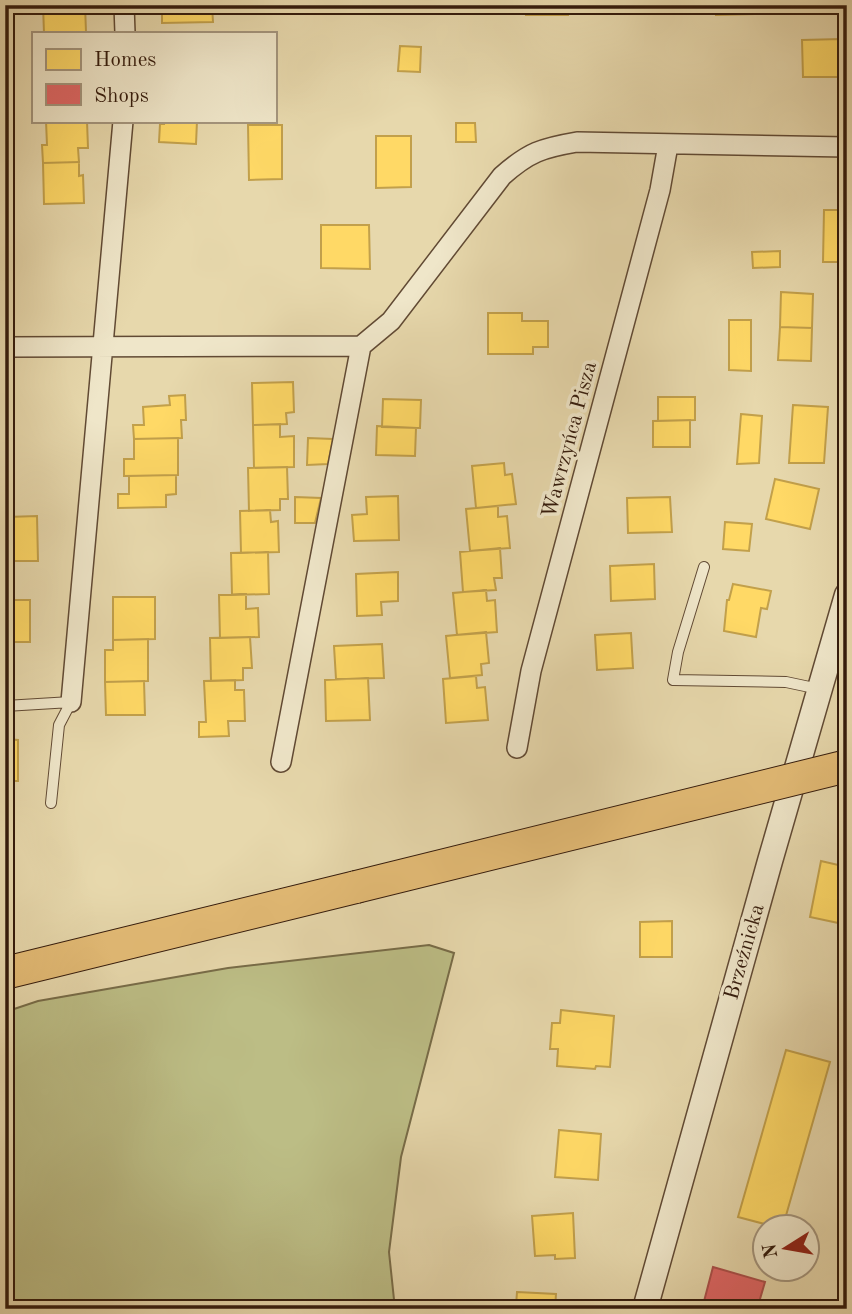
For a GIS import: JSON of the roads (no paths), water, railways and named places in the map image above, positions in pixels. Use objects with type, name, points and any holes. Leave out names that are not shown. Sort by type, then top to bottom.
[{"type":"main road","points":[[5,974],[847,766]]},
{"type":"street","points":[[124,5],[124,32]]},
{"type":"street","points":[[71,702],[123,122]]},
{"type":"street","points":[[281,762],[361,346],[391,321],[502,176],[522,159],[545,147],[578,142],[847,147]]},
{"type":"street","name":"Wawrzyńca Pisza","points":[[517,748],[531,671],[660,190],[668,145]]},
{"type":"street","points":[[5,347],[361,346]]},
{"type":"street","name":"Brzeźnicka","points":[[645,1309],[847,595]]},
{"type":"lane","points":[[704,567],[678,652],[673,680],[775,681],[820,689]]},
{"type":"lane","points":[[5,706],[71,702]]},
{"type":"lane","points":[[51,803],[59,724],[71,702]]}]
